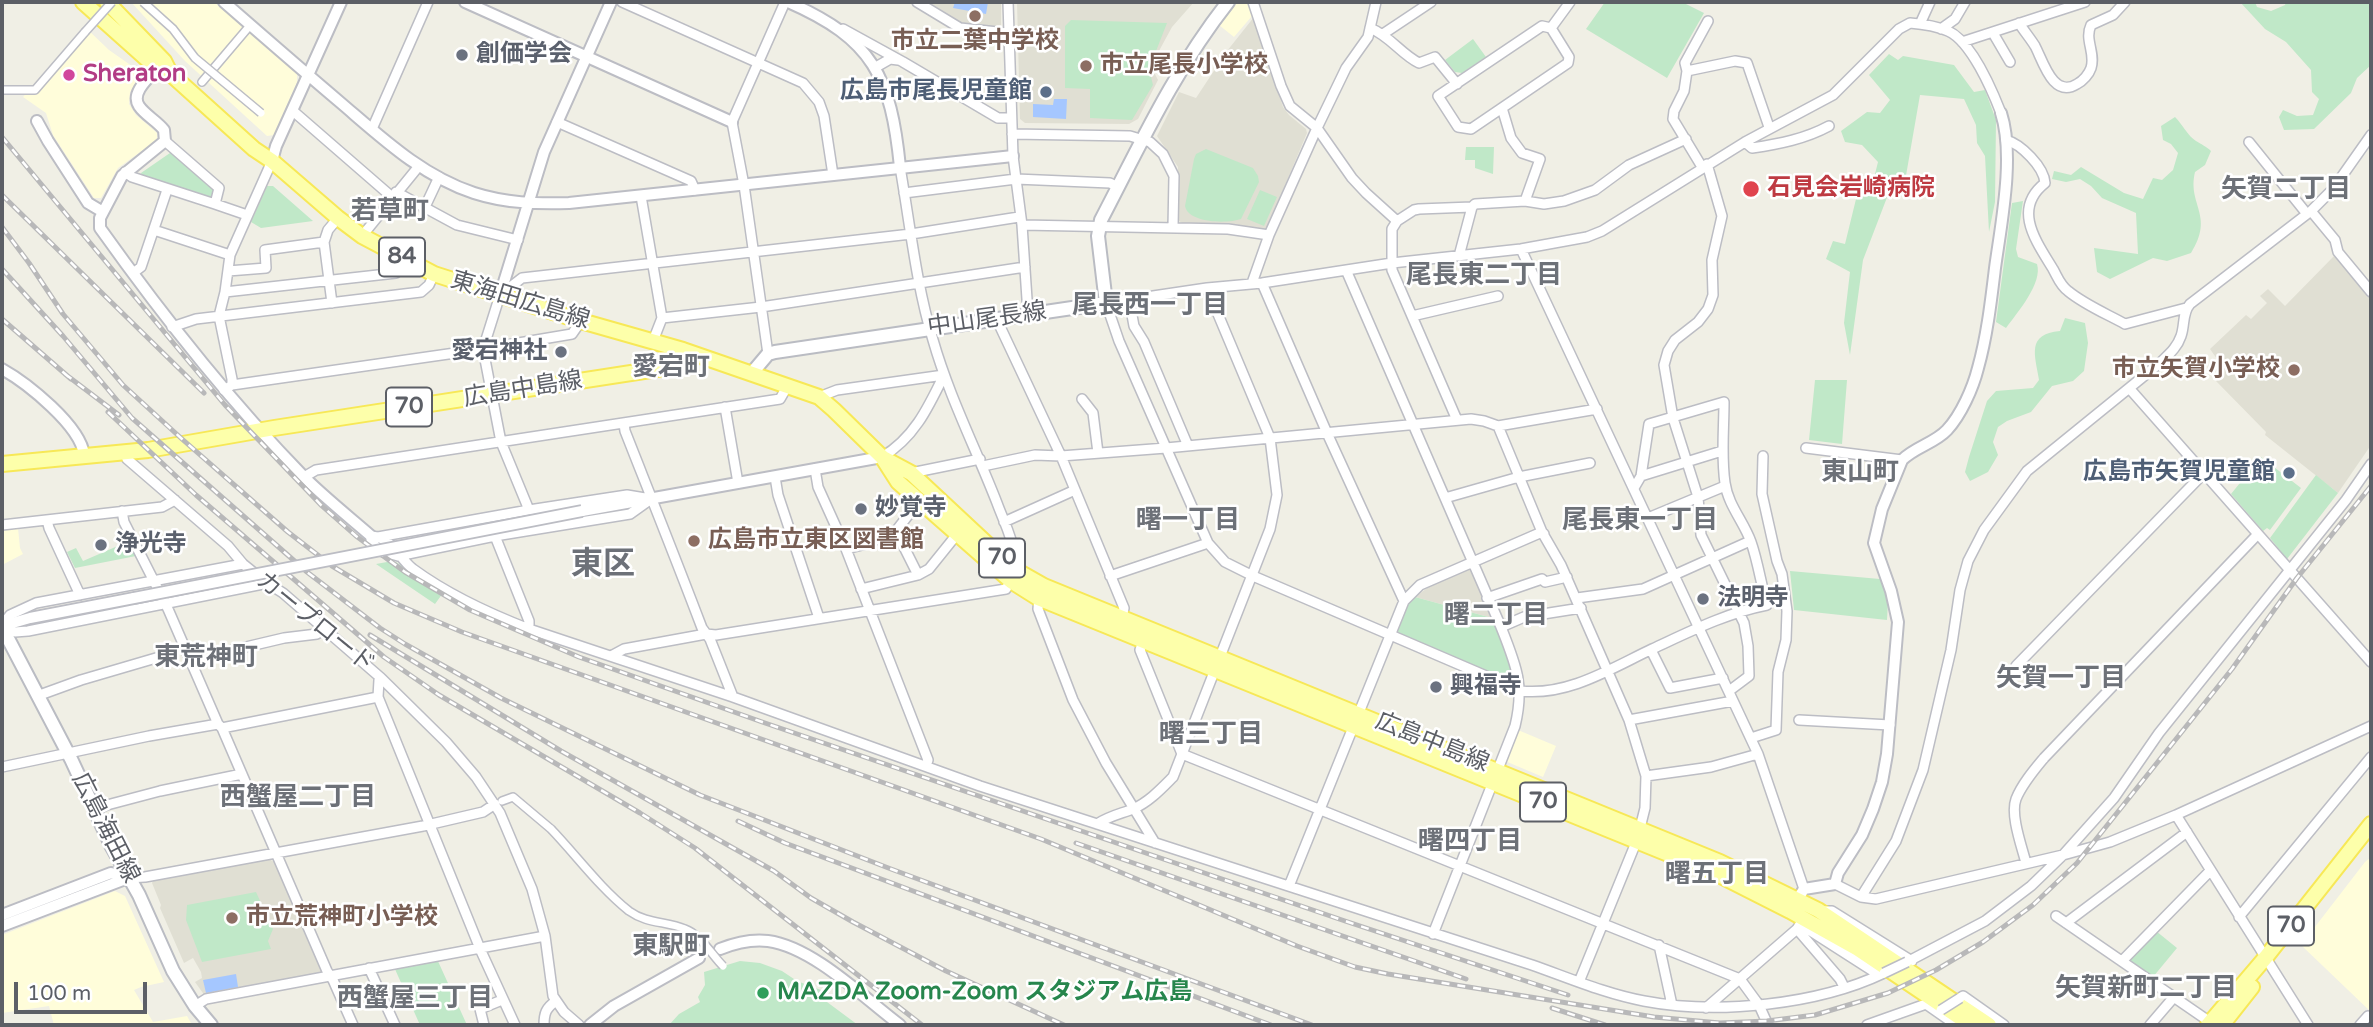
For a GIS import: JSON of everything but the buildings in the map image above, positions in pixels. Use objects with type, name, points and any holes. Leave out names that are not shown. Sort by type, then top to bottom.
[{"type":"main road","name":"東海田広島線","points":[[83,2],[164,68],[254,149],[362,236],[434,274],[683,350]]},
{"type":"main road","name":"東海田広島線","points":[[107,2],[164,68]]},
{"type":"main road","points":[[1106,303],[1099,228],[1142,138],[1200,37],[1228,2]]},
{"type":"main road","name":"中山尾長線","points":[[768,354],[1106,303]]},
{"type":"main road","name":"広島中島線","points":[[2,464],[125,453],[670,367],[677,364],[683,350],[819,397],[882,457],[898,482],[1013,575],[1041,592],[1143,641],[1217,664]]},
{"type":"main road","points":[[752,373],[768,354]]},
{"type":"main road","name":"広島中島線","points":[[882,457],[911,473],[1013,575]]},
{"type":"main road","name":"広島中島線","points":[[1041,592],[1122,618],[1217,664],[1638,834],[1720,862],[1818,910],[1989,1025]]},
{"type":"main road","name":"広島海田線","points":[[2,626],[139,895],[173,971],[195,1006],[211,1025]]},
{"type":"main road","name":"70","points":[[2268,961],[2371,824]]},
{"type":"main road","name":"70","points":[[2213,1024],[2371,839]]},
{"type":"main road","name":"広島中島線","points":[[1797,900],[1801,924],[1858,949],[1971,1025]]},
{"type":"street","points":[[2,89],[35,90],[112,2]]},
{"type":"street","points":[[143,2],[173,29],[195,58],[261,113]]},
{"type":"street","points":[[223,2],[419,166],[471,192],[529,204],[641,196],[1013,156]]},
{"type":"street","points":[[228,387],[232,379],[219,316],[229,255],[341,2]]},
{"type":"street","points":[[372,129],[428,2]]},
{"type":"street","points":[[465,2],[732,122]]},
{"type":"street","points":[[529,510],[501,442],[483,349],[544,152],[611,2]]},
{"type":"street","points":[[622,2],[803,83],[819,102],[824,116],[832,174]]},
{"type":"street","points":[[768,354],[744,185],[732,122],[787,2],[833,23],[998,118],[1011,118]]},
{"type":"street","points":[[917,2],[960,28],[1007,33]]},
{"type":"street","points":[[1008,2],[1013,156],[1028,314]]},
{"type":"street","points":[[1252,2],[1290,106],[1317,128],[1352,178],[1397,221]]},
{"type":"street","points":[[1377,2],[1368,37],[1346,68],[1269,235],[1257,283],[1404,601]]},
{"type":"street","points":[[1383,34],[1431,2]]},
{"type":"street","points":[[1551,28],[1570,2]]},
{"type":"street","points":[[1918,2],[1930,2],[1920,24]]},
{"type":"street","points":[[1941,29],[1955,19],[1965,2]]},
{"type":"street","points":[[1962,42],[2085,2]]},
{"type":"street","points":[[2019,23],[2034,44],[2050,79],[2068,88],[2088,75],[2092,66],[2093,56],[2088,32],[2091,25],[2113,15],[2125,2]]},
{"type":"street","points":[[1707,21],[1685,63],[1687,71],[1684,91],[1673,119],[1705,166],[1721,216],[1712,260],[1713,295],[1709,309],[1675,341],[1668,351],[1664,365],[1673,418],[1698,497],[1701,535],[1744,623],[1749,676],[1729,691]]},
{"type":"street","points":[[611,656],[624,649],[706,634],[716,635],[1006,589],[1013,575],[1015,550],[944,375],[930,328],[911,234],[890,104],[876,67],[854,41],[833,23]]},
{"type":"street","points":[[1634,488],[1641,476],[1649,424],[1724,402],[1725,436],[1722,451],[1726,486],[1750,541],[1767,605],[1738,611],[1651,649],[1609,671],[1570,686],[1551,691],[1521,691],[1225,562],[1208,543],[1119,341],[1106,303],[1392,263],[1521,249],[1587,237],[1602,231],[1769,127],[1833,95],[1899,29],[1910,23],[1949,31],[1962,42],[1990,86],[2001,113],[2006,140],[2002,218],[1978,370],[1960,410],[1946,432],[1910,452],[1902,460],[1882,509],[1874,543],[1891,591],[1898,622],[1890,725],[1882,782],[1873,809],[1862,835],[1838,873],[1835,884]]},
{"type":"street","points":[[1542,26],[1551,28],[1569,57],[1568,63],[1471,129],[1458,127],[1438,96],[1457,84],[1542,26]]},
{"type":"street","points":[[1370,28],[1383,34],[1409,58],[1419,63],[1435,57],[1457,84]]},
{"type":"street","points":[[202,82],[247,29]]},
{"type":"street","points":[[1993,33],[2010,62]]},
{"type":"street","points":[[876,67],[890,59],[903,62]]},
{"type":"street","points":[[1687,71],[1735,61],[1747,63],[1769,127]]},
{"type":"street","points":[[164,68],[138,91],[137,101],[164,130],[165,141],[219,188],[215,204]]},
{"type":"street","points":[[1502,108],[1511,138],[1522,153],[1540,159],[1525,201]]},
{"type":"street","points":[[293,111],[394,195],[457,225],[517,240]]},
{"type":"street","points":[[37,121],[86,200],[103,212]]},
{"type":"street","points":[[557,122],[691,181],[695,190]]},
{"type":"street","points":[[1745,142],[1752,148],[1776,145],[1811,135],[1829,126]]},
{"type":"street","points":[[1012,134],[1142,138],[1163,154],[1174,176],[1173,228]]},
{"type":"street","points":[[2006,140],[2015,142],[2044,173],[2045,183],[2034,192],[2029,215],[2042,254],[2060,283],[2069,292],[2125,324],[2186,308],[2309,212],[2333,189],[2371,135]]},
{"type":"street","points":[[1457,420],[1392,270],[1392,229],[1397,221],[1414,210],[1525,201],[1544,204],[1564,201],[1595,190],[1629,166],[1686,139]]},
{"type":"street","points":[[165,141],[125,172],[100,218],[100,228],[172,327],[228,387],[261,431],[304,477],[374,537],[374,547],[388,555],[398,556],[630,514],[651,499]]},
{"type":"street","points":[[2249,142],[2334,240],[2337,252],[2371,292]]},
{"type":"street","points":[[362,236],[419,166]]},
{"type":"street","points":[[125,172],[167,190],[247,215]]},
{"type":"street","points":[[424,209],[439,177]]},
{"type":"street","points":[[904,192],[1016,180],[1110,183],[1118,187]]},
{"type":"street","points":[[133,273],[141,267],[167,190]]},
{"type":"street","points":[[641,196],[662,318],[653,341]]},
{"type":"street","points":[[1459,256],[1472,207]]},
{"type":"street","points":[[332,303],[324,242],[328,230],[338,218]]},
{"type":"street","points":[[500,295],[522,278],[1020,221],[1099,228],[1228,229],[1269,235]]},
{"type":"street","points":[[154,230],[229,255]]},
{"type":"street","points":[[228,271],[266,268],[265,250],[324,242]]},
{"type":"street","points":[[1521,249],[1758,754],[1797,900],[1835,884]]},
{"type":"street","points":[[225,292],[396,273],[406,259]]},
{"type":"street","points":[[662,318],[761,307],[1025,267]]},
{"type":"street","points":[[1346,270],[1474,562],[1514,660],[1521,691],[1515,726],[1433,934]]},
{"type":"street","points":[[172,327],[196,319],[421,292],[429,285],[434,274]]},
{"type":"street","points":[[1097,824],[1109,816],[1134,808],[1156,794],[1173,777],[1253,576],[1270,529],[1277,495],[1270,438],[1207,288]]},
{"type":"street","points":[[1412,317],[1498,296]]},
{"type":"street","points":[[1129,299],[1134,326],[1144,342],[1188,446]]},
{"type":"street","points":[[1861,897],[1896,841],[1923,770],[1951,650],[1960,590],[1968,561],[1983,530],[2027,471],[2176,346],[2182,334],[2186,308]]},
{"type":"street","points":[[996,318],[1061,456],[1124,608],[1122,618]]},
{"type":"street","points":[[228,387],[572,334],[581,321]]},
{"type":"street","points":[[2,369],[39,396],[73,429],[82,443],[84,455]]},
{"type":"street","points":[[819,397],[836,390],[944,375]]},
{"type":"street","points":[[2,626],[30,618],[582,511],[882,457],[897,448],[924,417],[944,375]]},
{"type":"street","points":[[304,477],[316,470],[780,399],[788,385]]},
{"type":"street","points":[[2129,388],[2371,662]]},
{"type":"street","points":[[1083,399],[1093,413],[1098,453]]},
{"type":"street","points":[[725,407],[737,483]]},
{"type":"street","points":[[911,473],[1035,455],[1061,456],[1166,448],[1457,420],[1485,421],[1498,426],[1597,409]]},
{"type":"street","points":[[624,423],[651,499],[733,697]]},
{"type":"street","points":[[1498,426],[1542,532],[1567,577],[1609,671],[1629,720],[1646,776],[1645,808],[1638,834],[1579,982]]},
{"type":"street","points":[[1806,448],[1902,460]]},
{"type":"street","points":[[1641,476],[1722,451]]},
{"type":"street","name":"カープロード","points":[[125,453],[128,460],[228,546],[243,564],[284,593],[381,678],[446,741],[499,803],[526,873],[545,936],[551,986],[556,1001]]},
{"type":"street","points":[[1751,738],[1776,730],[1778,672],[1786,640],[1787,611],[1782,574],[1762,494],[1763,456]]},
{"type":"street","points":[[1446,498],[1519,477],[1590,463]]},
{"type":"street","points":[[398,556],[441,586],[504,620],[733,697],[926,766],[1610,993],[1644,1001],[1706,1008],[1759,1005],[1844,987],[1882,974],[1910,962],[1985,921],[2031,886],[2114,798],[2160,733],[2346,500],[2371,464]]},
{"type":"street","points":[[815,469],[818,487],[846,549],[928,760],[926,766]]},
{"type":"street","points":[[2017,666],[2203,474]]},
{"type":"street","points":[[775,477],[778,495],[819,618]]},
{"type":"street","points":[[1648,518],[1726,486]]},
{"type":"street","points":[[1004,522],[1075,490]]},
{"type":"street","points":[[374,537],[627,495],[651,499]]},
{"type":"street","points":[[2,525],[162,506],[175,500]]},
{"type":"street","points":[[846,549],[896,531],[919,501]]},
{"type":"street","points":[[122,511],[124,522],[165,603],[353,1025]]},
{"type":"street","points":[[47,520],[48,528],[80,594]]},
{"type":"street","points":[[896,531],[918,575]]},
{"type":"street","points":[[1289,887],[1404,601],[1420,586],[1542,532]]},
{"type":"street","points":[[861,589],[918,575],[929,569],[958,533]]},
{"type":"street","points":[[2026,863],[2015,813],[2016,800],[2028,779],[2044,758],[2258,534]]},
{"type":"street","points":[[495,537],[530,629]]},
{"type":"street","points":[[1577,598],[1643,589],[1750,541]]},
{"type":"street","points":[[1110,576],[1208,543]]},
{"type":"street","points":[[2,626],[10,615],[36,603],[243,564]]},
{"type":"street","points":[[1488,598],[1542,579],[1545,582],[1567,577]]},
{"type":"street","points":[[2,626],[15,632],[28,631],[268,583]]},
{"type":"street","points":[[1041,592],[1038,609],[1073,700],[1106,763],[1155,842]]},
{"type":"street","points":[[1501,627],[1524,617],[1581,608]]},
{"type":"street","points":[[229,652],[284,638],[317,634],[325,628]]},
{"type":"street","points":[[1143,641],[1140,650],[1182,754],[1740,979],[1759,1005],[1768,1025]]},
{"type":"street","points":[[1651,649],[1670,688],[1723,678]]},
{"type":"street","points":[[37,696],[156,658]]},
{"type":"street","points":[[381,678],[378,697],[502,1000],[505,1001],[515,1025]]},
{"type":"street","points":[[2,767],[67,752],[378,697]]},
{"type":"street","points":[[1629,720],[1733,701]]},
{"type":"street","points":[[1799,720],[1890,725]]},
{"type":"street","points":[[1835,884],[1861,897],[1876,899],[2110,842],[2371,726]]},
{"type":"street","points":[[1646,776],[1711,767],[1758,754]]},
{"type":"street","points":[[2239,917],[2371,757]]},
{"type":"street","points":[[95,810],[160,791],[242,774]]},
{"type":"street","points":[[2,926],[128,878],[430,824],[483,812],[513,797],[551,828],[631,912],[654,923],[692,933],[723,967]]},
{"type":"street","points":[[2176,814],[2308,1025]]},
{"type":"street","points":[[2066,923],[2187,832]]},
{"type":"street","points":[[2122,961],[2210,871]]},
{"type":"street","points":[[2,915],[111,873],[128,878]]},
{"type":"street","points":[[1818,910],[1832,911],[1910,962]]},
{"type":"street","points":[[2056,916],[2213,1024]]},
{"type":"street","points":[[1801,924],[1882,974]]},
{"type":"street","points":[[1706,1008],[1801,924]]},
{"type":"street","points":[[1801,924],[1844,987]]},
{"type":"street","points":[[195,1006],[206,999],[545,936]]},
{"type":"street","points":[[720,949],[757,941],[790,948],[833,974],[900,1025]]},
{"type":"street","points":[[1659,945],[1672,1005]]},
{"type":"street","points":[[590,1025],[614,1006],[699,958]]},
{"type":"street","points":[[369,968],[396,1025]]},
{"type":"street","points":[[1939,1011],[1962,997],[2004,1025]]},
{"type":"street","points":[[2150,1025],[2174,997]]},
{"type":"street","points":[[484,1025],[480,1009],[502,1000]]},
{"type":"street","points":[[544,1025],[544,1013],[556,1001],[579,1025]]},
{"type":"street","points":[[1867,1025],[1926,1004],[1956,1025]]},
{"type":"street","points":[[2360,1025],[2368,1016]]},
{"type":"shaded area","points":[[131,2],[214,2],[297,74],[297,82],[274,135],[267,136],[185,61]]},
{"type":"shaded area","name":"市立二葉中学校","points":[[927,2],[1001,2],[1001,28],[962,23]]},
{"type":"shaded area","name":"市立尾長小学校","points":[[1017,2],[1194,2],[1172,27],[1153,62],[1153,70],[1158,80],[1138,119],[1129,124],[1025,123],[1020,119]]},
{"type":"shaded area","points":[[1238,2],[1247,2],[1252,16],[1234,37],[1219,25]]},
{"type":"shaded area","points":[[1254,17],[1283,107],[1307,133],[1268,226],[1263,230],[1183,224],[1178,220],[1178,167],[1157,136],[1179,92],[1196,98],[1227,51]]},
{"type":"shaded area","points":[[85,27],[109,50],[139,71],[140,78],[130,92],[129,104],[136,115],[157,133],[157,140],[118,168],[101,198],[94,198],[53,135],[46,113],[23,97]]},
{"type":"shaded area","name":"市立矢賀小学校","points":[[2334,256],[2371,297],[2371,445],[2338,493],[2265,435],[2266,432],[2216,381],[2221,376],[2210,364],[2217,359],[2210,349],[2246,315],[2251,319],[2267,303],[2260,296],[2268,289],[2285,306]]},
{"type":"shaded area","points":[[18,528],[23,554],[2,565],[2,529]]},
{"type":"shaded area","points":[[1473,570],[1492,618],[1415,597],[1430,586]]},
{"type":"shaded area","points":[[1518,730],[1556,746],[1543,777],[1505,761]]},
{"type":"shaded area","points":[[2371,857],[2371,1012],[2301,945]]},
{"type":"shaded area","name":"市立荒神町小学校","points":[[267,858],[278,864],[325,971],[323,974],[205,996],[195,982],[202,978],[201,972],[193,958],[184,963],[160,908],[153,880]]},
{"type":"shaded area","points":[[115,891],[125,896],[164,982],[134,990],[153,1022],[187,1016],[191,1023],[54,1025],[49,1006],[2,1013],[2,935]]},
{"type":"green space","points":[[1605,2],[1682,2],[1704,13],[1667,78],[1586,29]]},
{"type":"green space","points":[[2240,2],[2255,2],[2257,7],[2271,11],[2286,2],[2371,2],[2371,65],[2357,78],[2351,93],[2314,129],[2284,130],[2279,117],[2283,110],[2297,116],[2313,115],[2319,99],[2312,92],[2311,70],[2286,42],[2265,29]]},
{"type":"green space","points":[[1071,20],[1167,23],[1149,69],[1153,85],[1132,120],[1090,118],[1090,89],[1065,88],[1065,26]]},
{"type":"green space","points":[[1473,39],[1486,57],[1462,73],[1455,72],[1445,60]]},
{"type":"green space","points":[[1889,54],[1898,60],[1903,56],[1954,65],[1974,92],[1985,90],[1996,120],[1995,202],[1989,232],[1985,156],[1977,143],[1976,125],[1964,99],[1920,95],[1904,187],[1891,187],[1863,260],[1850,355],[1844,323],[1850,272],[1826,259],[1833,241],[1845,244],[1857,195],[1872,186],[1878,162],[1862,145],[1845,142],[1841,131],[1867,112],[1880,113],[1890,100],[1869,75]]},
{"type":"green space","points":[[2175,117],[2193,139],[2211,151],[2205,165],[2195,172],[2194,193],[2201,219],[2198,240],[2191,253],[2167,261],[2153,258],[2110,279],[2097,272],[2094,248],[2138,254],[2136,213],[2102,198],[2080,179],[2066,182],[2052,179],[2054,171],[2071,175],[2081,167],[2124,193],[2143,199],[2153,178],[2162,180],[2173,170],[2178,153],[2171,144],[2163,140],[2161,126]]},
{"type":"green space","points":[[1466,147],[1494,147],[1493,174],[1475,168],[1475,160],[1465,160]]},
{"type":"green space","points":[[1206,149],[1253,168],[1258,176],[1259,182],[1241,219],[1200,219],[1188,212],[1185,206],[1194,159],[1196,154]]},
{"type":"green space","points":[[174,153],[214,187],[213,198],[142,177],[141,173]]},
{"type":"green space","points":[[267,186],[273,186],[313,221],[261,228],[251,222]]},
{"type":"green space","points":[[1260,190],[1277,197],[1264,226],[1247,219]]},
{"type":"green space","points":[[2023,201],[2016,249],[2018,257],[2037,264],[2038,272],[2033,289],[2006,328],[1996,322],[2012,203]]},
{"type":"green space","points":[[2065,318],[2085,323],[2088,343],[2084,371],[2073,381],[2052,386],[2031,412],[1998,427],[1993,442],[1998,455],[1988,472],[1970,481],[1965,472],[1987,401],[1996,391],[2033,388],[2039,380],[2035,354],[2037,341],[2042,336],[2060,331]]},
{"type":"green space","points":[[1815,380],[1847,380],[1842,444],[1809,440]]},
{"type":"green space","points":[[2261,457],[2301,488],[2270,530],[2267,528],[2263,531],[2231,494]]},
{"type":"green space","points":[[2316,475],[2338,493],[2287,559],[2270,538]]},
{"type":"green space","points":[[127,540],[136,556],[75,568],[67,552],[76,548],[83,561]]},
{"type":"green space","points":[[396,562],[443,593],[435,604],[376,564]]},
{"type":"green space","points":[[1790,571],[1880,579],[1888,601],[1887,620],[1794,610]]},
{"type":"green space","points":[[1415,597],[1492,618],[1512,663],[1516,682],[1513,684],[1400,636],[1397,631],[1409,602]]},
{"type":"green space","points":[[256,892],[273,929],[268,941],[271,949],[202,962],[186,920],[187,905]]},
{"type":"green space","points":[[2156,931],[2177,948],[2153,977],[2127,960]]},
{"type":"green space","points":[[437,959],[467,1025],[420,1025],[394,967]]},
{"type":"green space","name":"MAZDA Zoom-Zoom スタジアム広島","points":[[740,961],[760,963],[821,990],[830,998],[827,1002],[858,1025],[669,1025],[679,1014],[700,1002],[698,997],[705,985],[704,972]]},
{"type":"water","points":[[955,2],[988,2],[986,14],[953,8]]},
{"type":"water","points":[[1054,99],[1067,99],[1066,119],[1033,117],[1033,104],[1053,105]]},
{"type":"water","points":[[236,974],[238,987],[206,993],[203,980]]},
{"type":"railway","points":[[2,137],[225,405],[322,506],[356,536],[405,572],[470,610],[579,657],[765,723],[1568,995]]},
{"type":"railway","points":[[2,195],[204,393]]},
{"type":"railway","points":[[2,227],[63,314],[123,385],[288,532],[332,566],[394,603],[462,632],[1041,839],[1297,946],[1355,967],[1654,1017],[1720,1023],[1815,1015],[1888,993],[1936,970],[1983,942],[2033,905],[2077,863],[2232,669],[2297,578],[2371,486]]},
{"type":"railway","points":[[2,269],[132,418],[307,572],[405,644],[501,698],[700,795],[1312,1025]]},
{"type":"railway","points":[[2,319],[71,379]]},
{"type":"railway","points":[[65,374],[119,415]]},
{"type":"railway","points":[[108,412],[196,495],[384,657],[439,695],[695,848],[922,1025]]},
{"type":"railway","points":[[370,635],[561,751],[774,871],[811,898],[853,922],[946,971],[1064,1025]]},
{"type":"railway","points":[[738,821],[785,843],[1271,1025]]},
{"type":"railway","points":[[1076,843],[1466,979]]},
{"type":"railway","points":[[1552,1008],[1605,1025]]},
{"type":"place","name":"市立二葉中学校","points":[[975,16]]},
{"type":"place","name":"創価学会","points":[[462,55]]},
{"type":"place","name":"市立尾長小学校","points":[[1086,66]]},
{"type":"place","name":"Sheraton","points":[[69,75]]},
{"type":"place","name":"広島市尾長児童館","points":[[1046,92]]},
{"type":"place","name":"石見会岩崎病院","points":[[1751,189]]},
{"type":"place","name":"愛宕神社","points":[[561,352]]},
{"type":"place","name":"市立矢賀小学校","points":[[2294,370]]},
{"type":"place","name":"広島市矢賀児童館","points":[[2289,473]]},
{"type":"place","name":"妙覚寺","points":[[861,509]]},
{"type":"place","name":"広島市立東区図書館","points":[[694,541]]},
{"type":"place","name":"浄光寺","points":[[101,545]]},
{"type":"place","name":"法明寺","points":[[1703,599]]},
{"type":"place","name":"興福寺","points":[[1436,687]]},
{"type":"place","name":"市立荒神町小学校","points":[[232,918]]},
{"type":"place","name":"MAZDA Zoom-Zoom スタジアム広島","points":[[763,993]]},
{"type":"district","name":"矢賀二丁目","points":[[2286,190]]},
{"type":"district","name":"若草町","points":[[390,212]]},
{"type":"district","name":"尾長東二丁目","points":[[1484,276]]},
{"type":"district","name":"尾長西一丁目","points":[[1150,306]]},
{"type":"district","name":"愛宕町","points":[[671,368]]},
{"type":"district","name":"東山町","points":[[1860,473]]},
{"type":"district","name":"曙一丁目","points":[[1188,521]]},
{"type":"district","name":"尾長東一丁目","points":[[1640,521]]},
{"type":"district","name":"東区","points":[[603,566]]},
{"type":"district","name":"曙二丁目","points":[[1496,616]]},
{"type":"district","name":"東荒神町","points":[[206,658]]},
{"type":"district","name":"矢賀一丁目","points":[[2061,679]]},
{"type":"district","name":"曙三丁目","points":[[1211,735]]},
{"type":"district","name":"西蟹屋二丁目","points":[[298,798]]},
{"type":"district","name":"曙四丁目","points":[[1470,842]]},
{"type":"district","name":"曙五丁目","points":[[1717,875]]},
{"type":"district","name":"東駅町","points":[[671,947]]},
{"type":"district","name":"矢賀新町二丁目","points":[[2146,989]]},
{"type":"district","name":"西蟹屋三丁目","points":[[415,999]]}]
